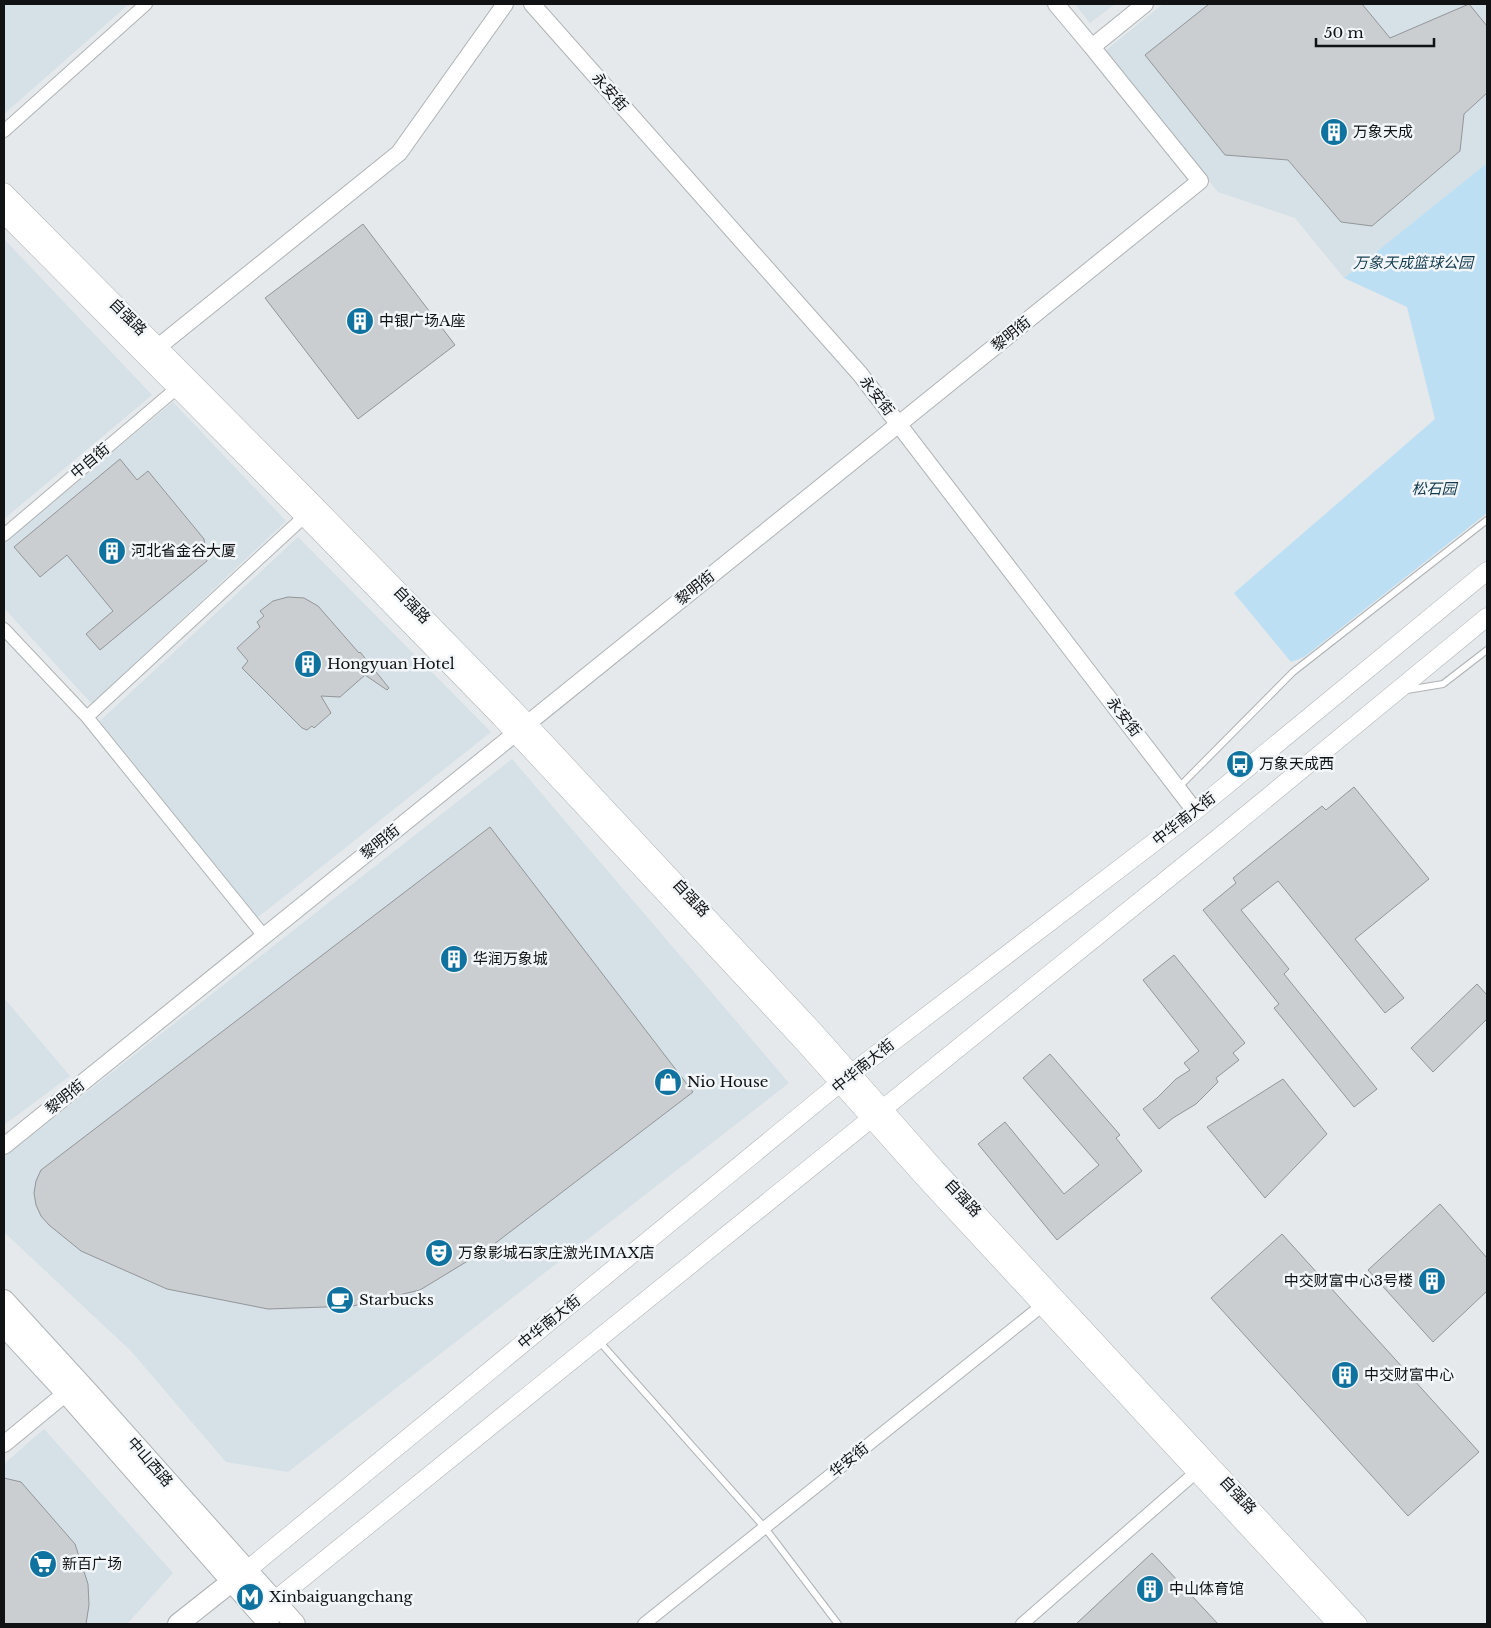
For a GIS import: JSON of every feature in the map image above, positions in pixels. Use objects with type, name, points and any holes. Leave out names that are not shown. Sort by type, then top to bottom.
[{"type":"main road","name":"自强路","points":[[4,192],[307,497],[522,728]]},
{"type":"main road","name":"自强路","points":[[4,214],[305,516],[522,728],[696,904],[877,1114],[924,1178],[1048,1301],[1202,1467],[1358,1624]]},
{"type":"main road","name":"中华南大街","points":[[239,1576],[846,1078],[1196,811],[1487,571]]},
{"type":"main road","points":[[262,1616],[597,1339],[1217,839],[1487,616]]},
{"type":"main road","name":"中山西路","points":[[4,1300],[89,1392],[239,1576],[262,1616],[295,1624]]},
{"type":"main road","name":"中山西路","points":[[4,1326],[239,1576]]},
{"type":"main road","name":"自强路","points":[[1202,1467],[1337,1624]]},
{"type":"main road","points":[[178,1624],[239,1576]]},
{"type":"street","points":[[4,131],[146,4]]},
{"type":"street","points":[[158,347],[399,153],[505,4]]},
{"type":"street","name":"永安街","points":[[532,4],[860,374],[1196,811]]},
{"type":"street","points":[[1056,4],[1092,47],[1145,4]]},
{"type":"street","name":"黎明街","points":[[4,1146],[1200,181],[1092,47]]},
{"type":"street","name":"中自街","points":[[4,535],[177,388]]},
{"type":"street","points":[[87,717],[305,516]]},
{"type":"street","points":[[4,629],[87,717],[264,936]]},
{"type":"street","name":"华安街","points":[[644,1624],[1048,1301]]},
{"type":"street","points":[[4,1444],[66,1393]]},
{"type":"street","points":[[1022,1624],[1202,1467]]},
{"type":"lane","points":[[1178,788],[1293,672],[1487,520]]},
{"type":"lane","points":[[1396,692],[1443,684],[1487,650]]},
{"type":"lane","points":[[597,1339],[765,1528],[838,1624]]},
{"type":"shaded area","points":[[4,4],[129,4],[4,114]]},
{"type":"shaded area","points":[[1075,4],[1115,4],[1090,23]]},
{"type":"shaded area","name":"万象天成","points":[[1163,4],[1487,4],[1487,163],[1344,278],[1295,218],[1218,192],[1105,51]]},
{"type":"shaded area","points":[[4,239],[152,395],[4,519]]},
{"type":"shaded area","points":[[173,402],[286,521],[92,704],[4,608],[4,543]]},
{"type":"shaded area","points":[[298,537],[491,732],[257,918],[100,721]]},
{"type":"shaded area","points":[[512,759],[789,1083],[288,1472],[226,1462],[131,1351],[4,1232],[4,1157]]},
{"type":"shaded area","points":[[4,998],[70,1076],[4,1125]]},
{"type":"shaded area","points":[[44,1429],[173,1573],[127,1624],[4,1624],[4,1464]]},
{"type":"green space","name":"松石园","points":[[1487,163],[1487,513],[1304,657],[1291,662],[1234,593],[1435,419],[1407,307],[1344,278]]},
{"type":"building","name":"万象天成","points":[[1209,4],[1362,4],[1390,38],[1469,4],[1487,26],[1487,93],[1464,114],[1460,151],[1372,226],[1341,222],[1288,160],[1225,155],[1145,55]]},
{"type":"building","name":"中银广场A座","points":[[363,224],[455,345],[358,419],[265,298]]},
{"type":"building","name":"河北省金谷大厦","points":[[120,459],[137,480],[148,471],[204,539],[207,561],[100,650],[86,634],[113,611],[67,555],[40,577],[14,547]]},
{"type":"building","name":"Hongyuan Hotel","points":[[288,597],[304,598],[318,606],[360,652],[389,688],[387,690],[365,675],[340,697],[321,696],[331,713],[314,728],[312,726],[307,730],[302,728],[242,668],[248,661],[237,648],[260,627],[257,622],[264,616],[260,611],[273,601]]},
{"type":"building","points":[[1354,787],[1429,879],[1355,939],[1404,998],[1385,1013],[1278,881],[1241,910],[1289,969],[1284,974],[1377,1089],[1354,1107],[1274,1008],[1279,1004],[1203,910],[1236,883],[1233,878],[1322,806],[1326,810]]},
{"type":"building","name":"华润万象城","points":[[490,827],[693,1092],[489,1248],[420,1290],[353,1306],[268,1309],[167,1289],[81,1251],[49,1225],[41,1216],[36,1205],[34,1193],[36,1181],[41,1170]]},
{"type":"building","points":[[1174,955],[1245,1043],[1233,1053],[1239,1060],[1216,1078],[1218,1082],[1196,1104],[1159,1129],[1143,1109],[1176,1079],[1190,1070],[1184,1063],[1199,1051],[1143,980]]},
{"type":"building","points":[[1477,984],[1487,995],[1487,1019],[1433,1072],[1411,1048]]},
{"type":"building","points":[[1050,1054],[1120,1135],[1116,1138],[1142,1171],[1057,1240],[978,1144],[1005,1122],[1064,1194],[1099,1165],[1023,1078]]},
{"type":"building","points":[[1283,1079],[1327,1134],[1265,1198],[1207,1127]]},
{"type":"building","name":"中交财富中心3号楼","points":[[1440,1204],[1487,1258],[1487,1291],[1433,1342],[1368,1270]]},
{"type":"building","name":"中交财富中心","points":[[1282,1234],[1479,1452],[1408,1516],[1211,1298]]},
{"type":"building","name":"新百广场","points":[[4,1478],[21,1482],[75,1544],[88,1584],[89,1605],[86,1624],[4,1624]]},
{"type":"building","name":"中山体育馆","points":[[1152,1553],[1218,1624],[1076,1624]]},
{"type":"place","name":"万象天成","points":[[1334,132]]},
{"type":"place","name":"中银广场A座","points":[[360,321]]},
{"type":"place","name":"河北省金谷大厦","points":[[112,551]]},
{"type":"place","name":"Hongyuan Hotel","points":[[308,664]]},
{"type":"place","name":"万象天成西","points":[[1240,764]]},
{"type":"place","name":"华润万象城","points":[[454,959]]},
{"type":"place","name":"Nio House","points":[[668,1082]]},
{"type":"place","name":"万象影城石家庄激光IMAX店","points":[[439,1253]]},
{"type":"place","name":"中交财富中心3号楼","points":[[1432,1281]]},
{"type":"place","name":"Starbucks","points":[[340,1300]]},
{"type":"place","name":"中交财富中心","points":[[1345,1375]]},
{"type":"place","name":"新百广场","points":[[43,1564]]},
{"type":"place","name":"中山体育馆","points":[[1150,1589]]},
{"type":"place","name":"Xinbaiguangchang","points":[[250,1597]]},
{"type":"park label","name":"万象天成篮球公园","points":[[1413,263]]}]
